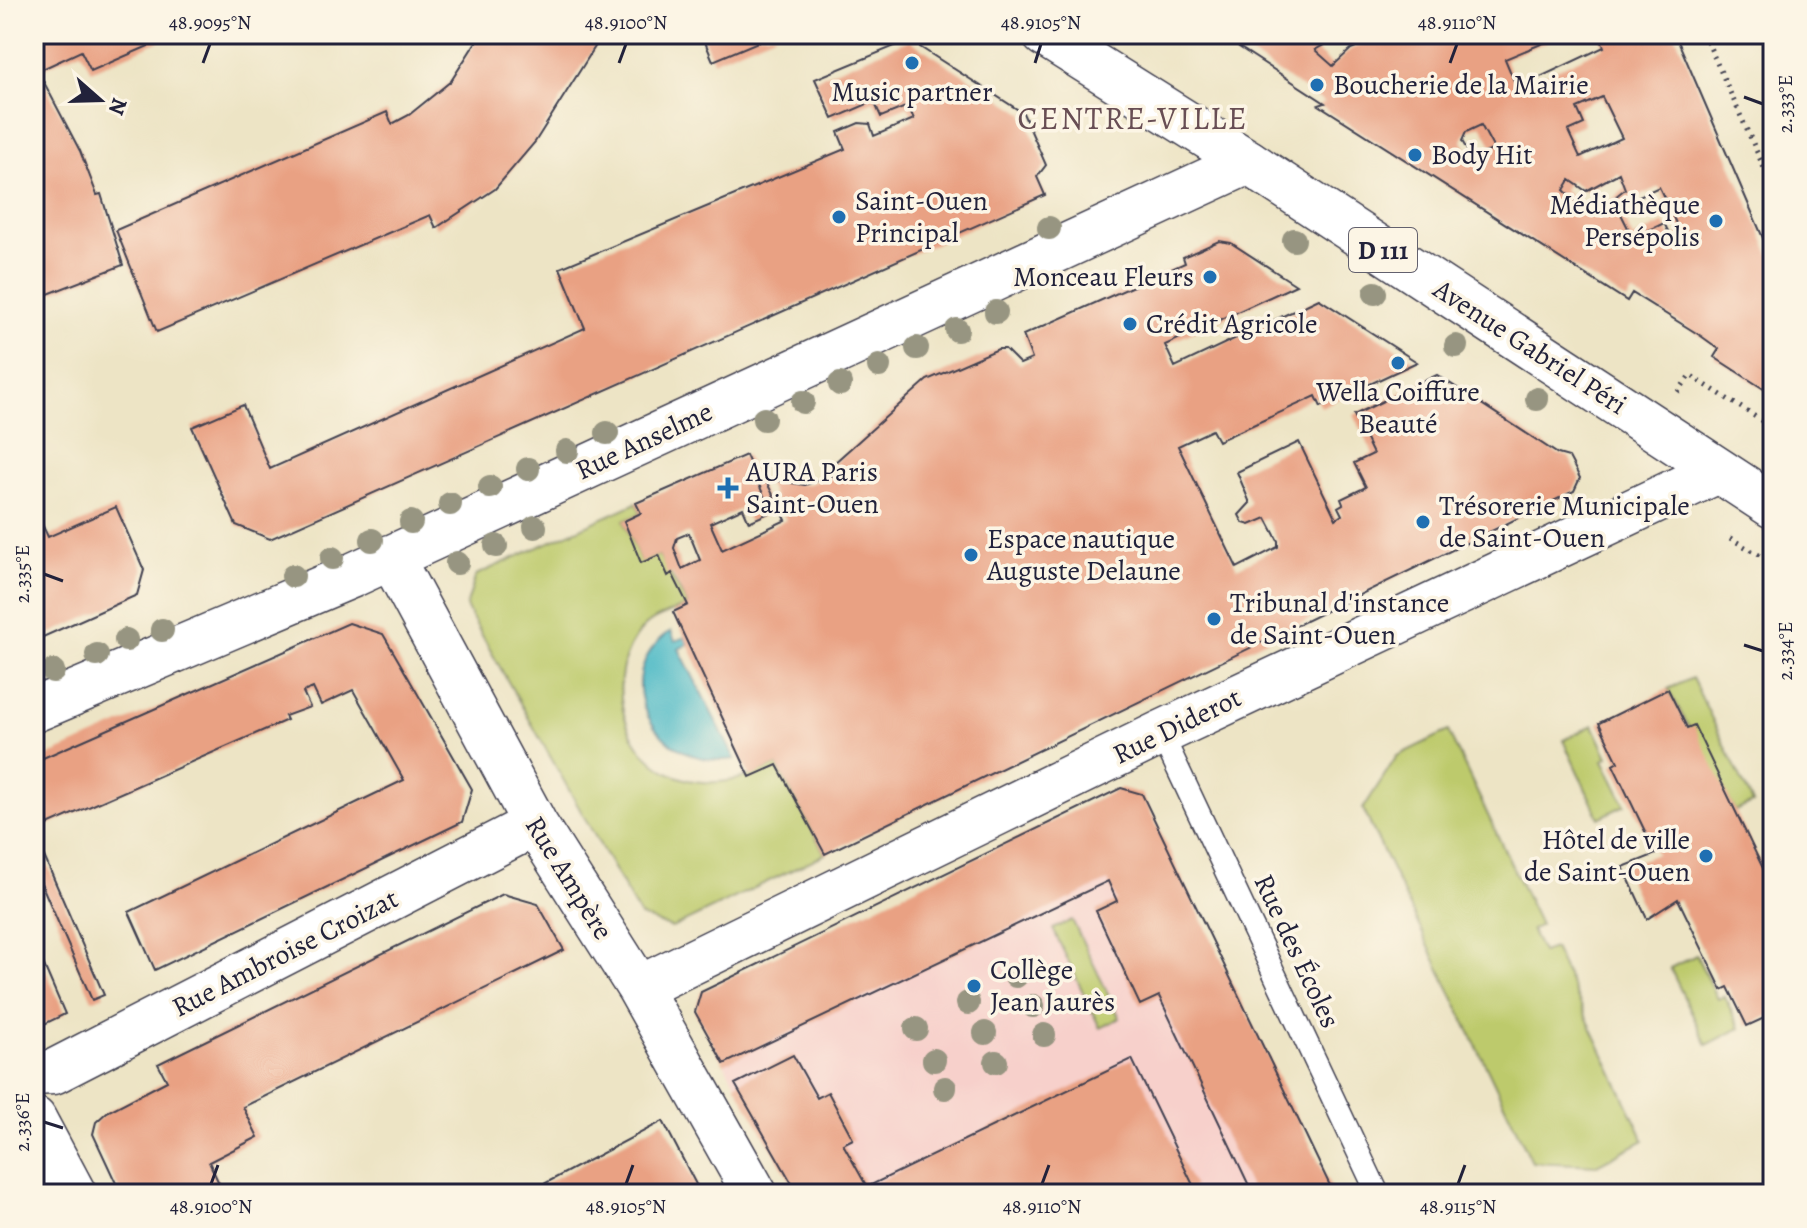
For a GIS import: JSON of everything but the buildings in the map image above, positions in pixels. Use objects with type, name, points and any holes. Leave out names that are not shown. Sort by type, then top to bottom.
[{"type":"street","name":"Avenue Gabriel Péri","points":[[1044,34],[1248,162],[1773,506]]},
{"type":"street","name":"Rue Anselme","points":[[34,710],[391,557],[1248,162]]},
{"type":"street","name":"Rue Diderot","points":[[639,988],[1161,733],[1718,471]]},
{"type":"street","name":"Rue Ampère","points":[[391,557],[535,824],[639,988],[755,1194]]},
{"type":"street","name":"Rue Ambroise Croizat","points":[[34,1073],[53,1072],[535,824]]},
{"type":"street","points":[[34,1119],[74,1194]]},
{"type":"lane","name":"Rue des Écoles","points":[[1161,733],[1378,1194]]},
{"type":"path","points":[[1704,34],[1773,188]]},
{"type":"path","points":[[1690,375],[1773,428]]},
{"type":"shaded area","name":"Collège Jean Jaurès","points":[[1121,788],[1142,794],[1334,1194],[798,1194],[695,1012],[702,992]]},
{"type":"green space","points":[[636,503],[641,513],[624,521],[641,562],[659,555],[688,605],[648,623],[630,647],[622,669],[621,693],[624,716],[633,737],[647,756],[666,771],[688,780],[734,780],[777,765],[825,854],[672,928],[640,916],[466,607],[476,575]]},
{"type":"green space","points":[[1692,678],[1753,803],[1735,811],[1668,689]]},
{"type":"green space","points":[[1593,725],[1608,757],[1603,760],[1625,805],[1599,818],[1563,740]]},
{"type":"green space","points":[[1448,731],[1540,925],[1531,930],[1542,952],[1554,948],[1644,1140],[1597,1165],[1532,1162],[1363,809],[1397,756]]},
{"type":"green space","points":[[1072,920],[1120,1018],[1100,1028],[1053,929]]},
{"type":"green space","points":[[1696,955],[1718,999],[1724,996],[1740,1028],[1707,1045],[1670,968]]},
{"type":"water","points":[[671,631],[675,641],[685,637],[688,644],[679,649],[735,759],[707,759],[683,751],[663,736],[648,717],[641,695],[641,672],[651,650]]},
{"type":"place","name":"Music partner","points":[[912,63]]},
{"type":"place","name":"Boucherie de la Mairie","points":[[1317,85]]},
{"type":"place","name":"Body Hit","points":[[1415,155]]},
{"type":"place","name":"Saint-Ouen Principal","points":[[839,217]]},
{"type":"place","name":"Médiathèque Persépolis","points":[[1716,221]]},
{"type":"place","name":"Monceau Fleurs","points":[[1210,277]]},
{"type":"place","name":"Crédit Agricole","points":[[1130,324]]},
{"type":"place","name":"Wella Coiffure Beauté","points":[[1398,363]]},
{"type":"place","name":"AURA Paris Saint-Ouen","points":[[728,488]]},
{"type":"place","name":"Trésorerie Municipale de Saint-Ouen","points":[[1423,522]]},
{"type":"place","name":"Espace nautique Auguste Delaune","points":[[971,555]]},
{"type":"place","name":"Tribunal d'instance de Saint-Ouen","points":[[1214,619]]},
{"type":"place","name":"Hôtel de ville de Saint-Ouen","points":[[1706,856]]},
{"type":"place","name":"Collège Jean Jaurès","points":[[974,986]]},
{"type":"district","name":"CENTRE-VILLE","points":[[1133,118]]}]
